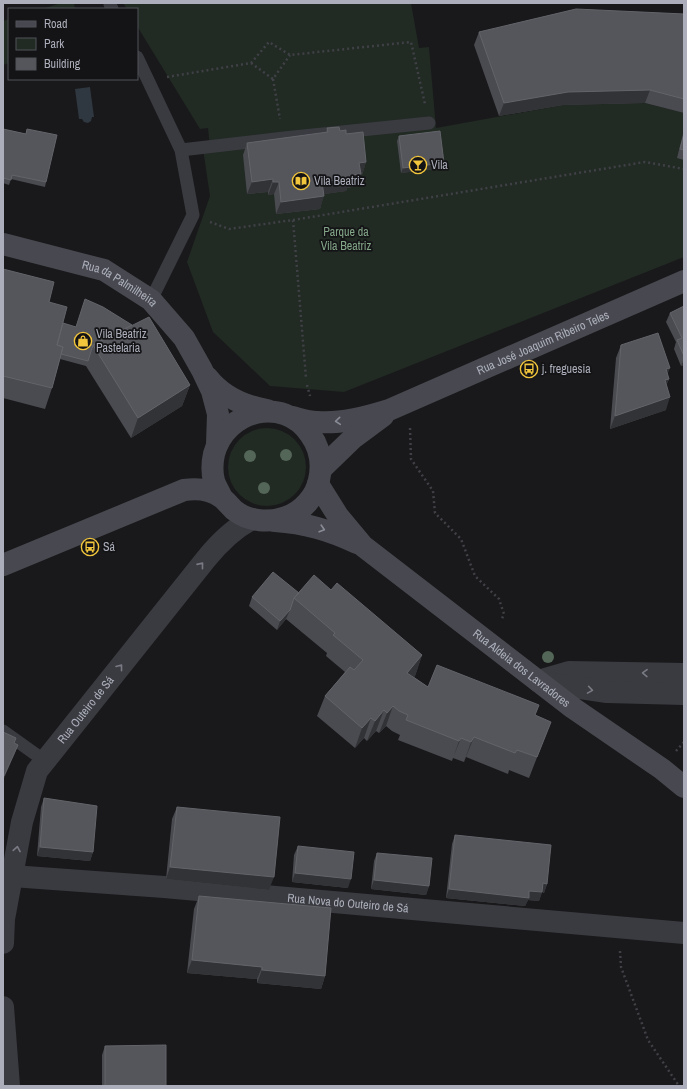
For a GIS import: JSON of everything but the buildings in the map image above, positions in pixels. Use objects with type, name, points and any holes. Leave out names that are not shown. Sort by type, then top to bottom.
[{"type":"main road","name":"Rua da Palmilheira","points":[[3,244],[104,270],[151,300],[184,338],[212,391],[218,414],[214,454]]},
{"type":"main road","name":"Rua José Joaquim Ribeiro Teles","points":[[320,476],[352,439],[377,420],[406,414],[505,359],[684,281]]},
{"type":"main road","name":"Rua da Palmilheira","points":[[202,370],[214,386],[231,398],[250,407],[283,414]]},
{"type":"main road","points":[[3,565],[173,495],[184,490],[195,489],[209,491],[222,498],[235,511],[261,520],[288,517],[304,507],[314,493],[320,476],[321,459],[316,442],[306,428],[283,414],[257,412],[240,418],[226,429],[206,471],[173,495]]},
{"type":"main road","name":"Rua José Joaquim Ribeiro Teles","points":[[283,414],[316,422],[341,421],[369,416],[406,414]]},
{"type":"main road","points":[[214,454],[214,481],[222,498]]},
{"type":"main road","name":"Rua Aldeia dos Lavradores","points":[[320,476],[338,516],[363,546]]},
{"type":"main road","name":"Rua Aldeia dos Lavradores","points":[[261,520],[312,526],[336,533],[363,546],[573,708],[662,769],[684,786]]},
{"type":"street","name":"Rua Outeiro de Sá","points":[[3,943],[4,919],[22,822],[37,771],[210,554],[234,530],[261,520]]},
{"type":"street","points":[[538,681],[569,672],[684,674]]},
{"type":"street","points":[[538,681],[607,692],[684,694]]},
{"type":"street","name":"Rua Nova do Outeiro de Sá","points":[[12,876],[164,887],[684,933]]},
{"type":"street","points":[[3,1007],[10,1086]]},
{"type":"lane","points":[[138,59],[181,150],[193,215],[151,300]]},
{"type":"lane","points":[[181,150],[429,123]]},
{"type":"lane","points":[[3,731],[45,761]]},
{"type":"path","points":[[149,80],[252,63],[269,42],[290,55],[410,42],[429,123]]},
{"type":"path","points":[[273,79],[290,55]]},
{"type":"path","points":[[252,63],[273,79],[284,138]]},
{"type":"path","points":[[193,215],[229,229],[293,220],[646,162],[684,169]]},
{"type":"path","points":[[293,220],[306,378]]},
{"type":"path","points":[[406,414],[411,459],[433,491],[435,513],[461,539],[475,576],[499,599],[504,614]]},
{"type":"path","points":[[679,747],[684,742]]},
{"type":"path","points":[[619,928],[621,967],[648,1040],[680,1086]]},
{"type":"green space","points":[[61,3],[74,3],[75,8],[45,8]]},
{"type":"green space","name":"Parque da Vila Beatriz","points":[[123,3],[411,3],[419,48],[429,47],[436,128],[563,105],[645,103],[684,113],[684,257],[344,392],[270,386],[213,332],[187,262],[210,196],[203,149],[210,148],[208,128],[200,129],[138,28],[138,8],[126,8]]},
{"type":"green space","points":[[8,19],[8,63],[3,65],[3,21]]},
{"type":"green space","points":[[267,428],[282,431],[289,435],[299,445],[303,452],[306,467],[303,482],[299,489],[289,499],[282,503],[267,506],[252,503],[245,499],[235,489],[231,482],[228,467],[231,452],[235,445],[245,435],[252,431]]},
{"type":"shaded area","points":[[90,87],[94,117],[92,117],[91,121],[88,123],[84,122],[82,119],[79,119],[75,89]]},
{"type":"place","name":"Vila","points":[[418,165]]},
{"type":"place","name":"Vila Beatriz","points":[[301,181]]},
{"type":"place","name":"Vila Beatriz Pastelaria","points":[[83,341]]},
{"type":"place","name":"j. freguesia","points":[[529,369]]},
{"type":"place","name":"Sá","points":[[90,547]]}]
